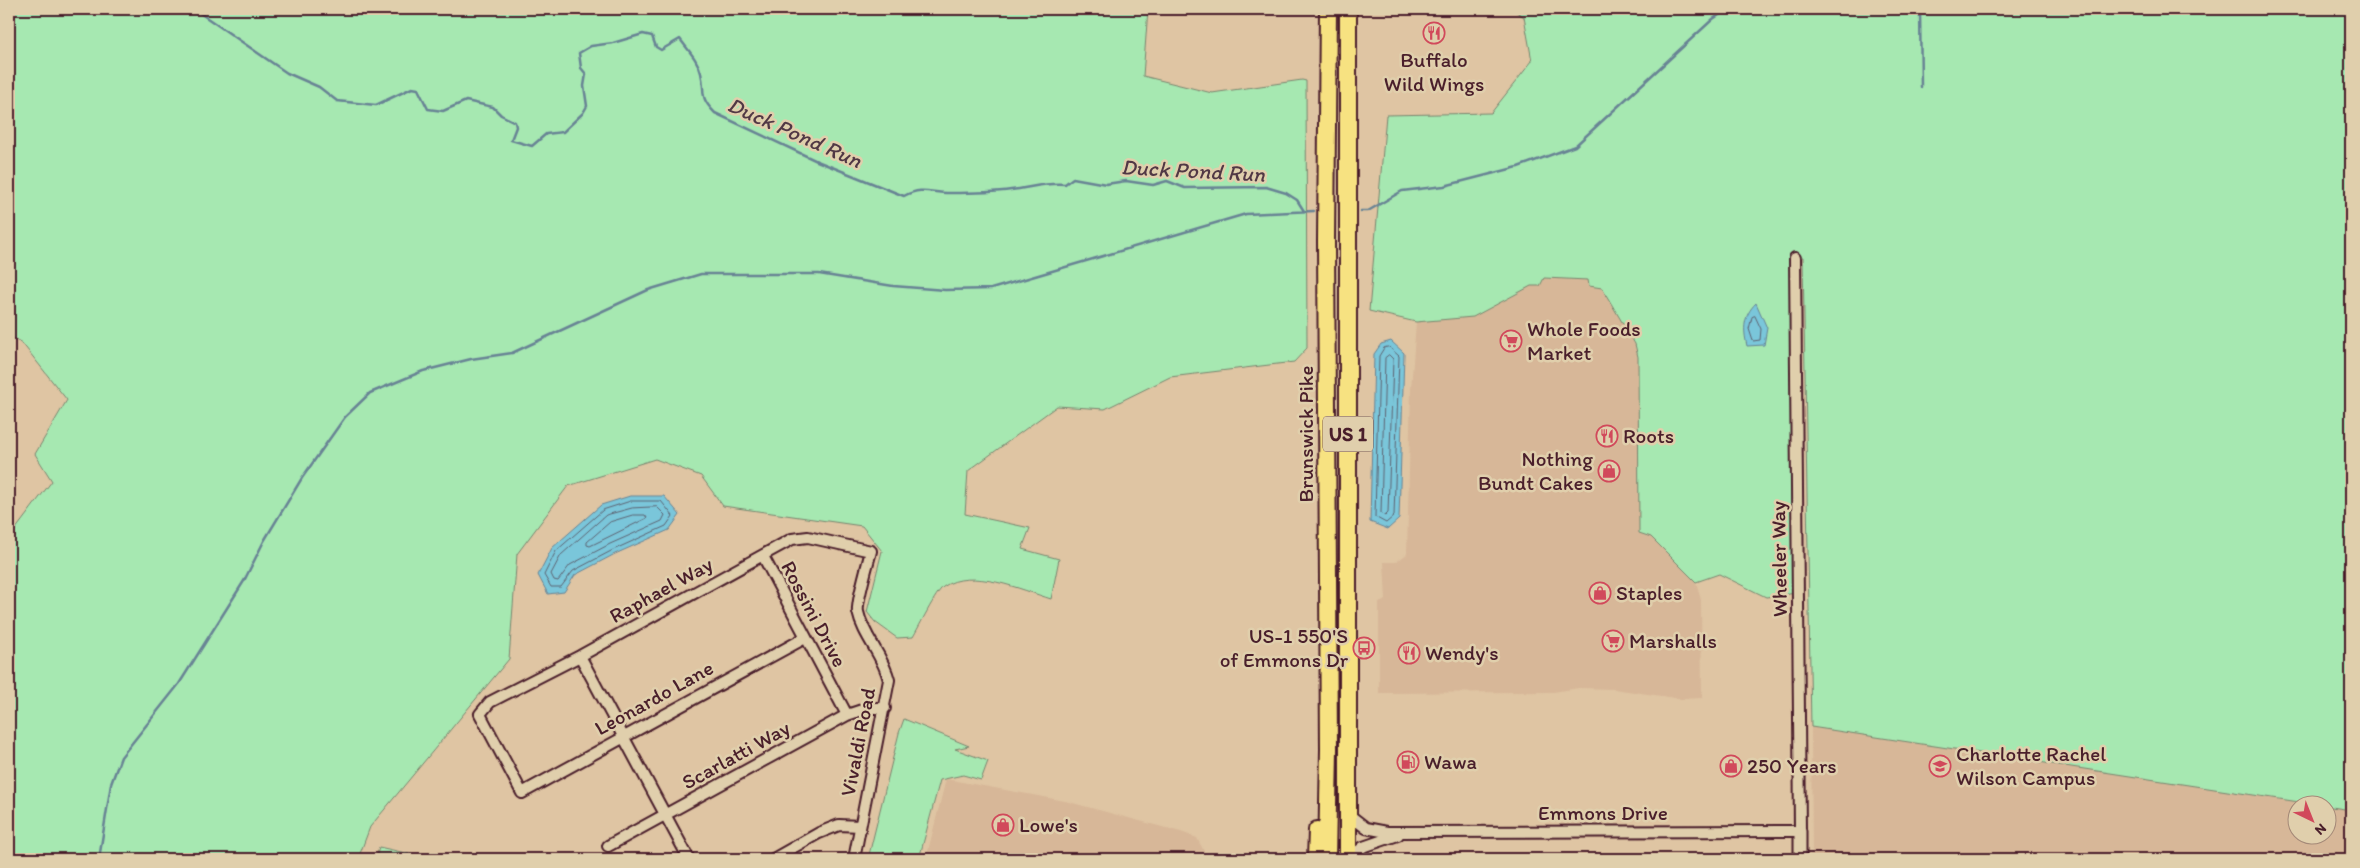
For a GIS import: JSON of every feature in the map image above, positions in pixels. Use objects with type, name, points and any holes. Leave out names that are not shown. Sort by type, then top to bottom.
[{"type":"highway","name":"Brunswick Pike","points":[[1328,9],[1326,251],[1328,859]]},
{"type":"highway","name":"Brunswick Pike","points":[[1348,9],[1348,859]]},
{"type":"highway","points":[[1316,859],[1317,832],[1329,748]]},
{"type":"street","name":"Wheeler Way","points":[[1795,258],[1800,859]]},
{"type":"street","name":"Raphael Way","points":[[522,793],[480,714],[490,702],[580,656],[792,539],[808,537],[871,551]]},
{"type":"street","name":"Vivaldi Road","points":[[854,859],[889,680],[885,663],[870,639],[858,611],[871,551]]},
{"type":"street","name":"Rossini Drive","points":[[763,556],[847,714]]},
{"type":"street","name":"Leonardo Lane","points":[[522,793],[805,638]]},
{"type":"street","points":[[580,656],[689,859]]},
{"type":"street","name":"Scarlatti Way","points":[[608,846],[847,714],[868,708],[885,708]]},
{"type":"street","name":"Emmons Drive","points":[[1348,814],[1366,828],[1387,832],[1800,831]]},
{"type":"street","points":[[773,859],[819,833],[839,825],[860,826]]},
{"type":"street","name":"Emmons Drive","points":[[1348,859],[1363,847],[1406,832]]},
{"type":"shaded area","points":[[1544,278],[1588,280],[1589,286],[1602,288],[1635,345],[1638,357],[1639,533],[1651,537],[1696,582],[1701,600],[1702,698],[1681,699],[1614,689],[1579,688],[1553,692],[1379,693],[1379,603],[1386,600],[1384,562],[1396,562],[1407,554],[1411,389],[1416,322],[1473,317]]},
{"type":"shaded area","name":"Charlotte Rachel Wilson Campus","points":[[1811,727],[2288,800],[2288,846],[2338,846],[2338,808],[2351,810],[2351,859],[1812,859]]},
{"type":"shaded area","points":[[946,779],[1065,801],[1181,832],[1197,838],[1208,859],[926,859]]},
{"type":"green space","points":[[9,9],[1148,9],[1143,76],[1212,93],[1306,81],[1307,348],[1294,362],[1170,377],[1105,409],[1057,406],[968,471],[965,514],[1030,528],[1022,549],[1059,559],[1051,599],[997,582],[968,579],[954,581],[940,590],[913,637],[897,638],[875,622],[867,612],[882,551],[862,526],[723,506],[701,476],[655,459],[568,486],[517,554],[509,659],[370,827],[358,859],[9,859],[9,538],[52,481],[35,454],[67,400],[22,343],[9,335]]},
{"type":"green space","points":[[1512,9],[2351,9],[2351,810],[2338,808],[2338,796],[2288,796],[2288,800],[1811,727],[1803,257],[1796,257],[1797,593],[1766,597],[1719,574],[1696,582],[1651,537],[1639,533],[1638,357],[1635,344],[1602,288],[1589,286],[1588,280],[1544,278],[1540,286],[1531,286],[1473,317],[1416,322],[1369,311],[1386,115],[1491,113],[1532,61],[1524,17]]},
{"type":"green space","points":[[904,719],[969,746],[955,749],[988,761],[981,780],[963,775],[940,780],[919,859],[868,859],[899,733]]},
{"type":"green space","points":[[379,847],[419,856],[418,859],[376,859]]},
{"type":"water","points":[[1756,303],[1767,328],[1764,345],[1747,346],[1745,334],[1746,318]]},
{"type":"water","points":[[1391,341],[1404,353],[1399,519],[1388,529],[1370,522],[1374,354],[1381,344]]},
{"type":"water","points":[[630,496],[664,496],[680,515],[669,530],[615,554],[575,575],[564,592],[548,594],[538,575],[552,548],[601,505]]},
{"type":"waterway","name":"Duck Pond Run","points":[[194,9],[287,73],[319,87],[337,101],[376,105],[412,88],[418,89],[428,109],[443,111],[466,101],[493,107],[501,115],[515,122],[516,127],[511,140],[532,146],[546,134],[563,132],[583,113],[587,106],[584,86],[586,74],[581,68],[579,53],[591,46],[613,43],[643,34],[652,36],[656,47],[661,50],[680,39],[698,64],[704,98],[715,113],[817,161],[904,196],[916,191],[949,193],[1003,191],[1045,184],[1065,184],[1073,178],[1106,184],[1126,181],[1153,185],[1167,181],[1185,188],[1266,187],[1286,193],[1297,200],[1304,211]]},
{"type":"waterway","name":"Duck Pond Run","points":[[1361,211],[1368,211],[1402,191],[1444,186],[1518,167],[1575,146],[1713,19],[1728,9]]},
{"type":"waterway","points":[[1920,9],[1921,87]]},
{"type":"waterway","points":[[99,859],[111,784],[121,757],[179,684],[244,581],[264,541],[302,478],[345,417],[370,393],[423,371],[471,359],[512,353],[648,290],[701,274],[819,274],[893,286],[945,290],[991,289],[1246,214],[1314,211]]},
{"type":"place","name":"Buffalo Wild Wings","points":[[1434,33]]},
{"type":"place","name":"Whole Foods Market","points":[[1511,341]]},
{"type":"place","name":"Roots","points":[[1607,436]]},
{"type":"place","name":"Nothing Bundt Cakes","points":[[1609,471]]},
{"type":"place","name":"Staples","points":[[1600,593]]},
{"type":"place","name":"Marshalls","points":[[1613,641]]},
{"type":"place","name":"US-1 550'S of Emmons Dr","points":[[1364,648]]},
{"type":"place","name":"Wendy's","points":[[1409,653]]},
{"type":"place","name":"Wawa","points":[[1408,762]]},
{"type":"place","name":"250 Years","points":[[1731,766]]},
{"type":"place","name":"Charlotte Rachel Wilson Campus","points":[[1940,766]]},
{"type":"place","name":"Lowe's","points":[[1003,825]]}]
